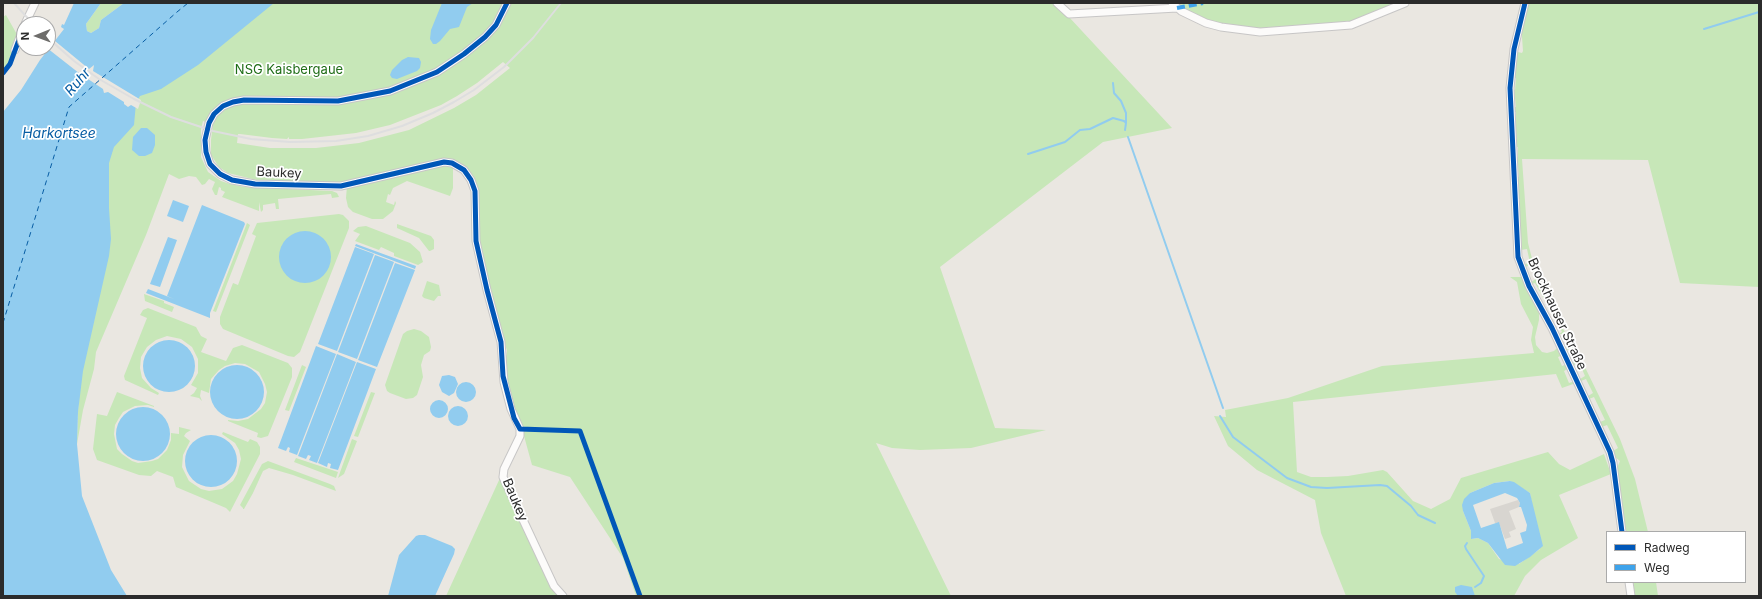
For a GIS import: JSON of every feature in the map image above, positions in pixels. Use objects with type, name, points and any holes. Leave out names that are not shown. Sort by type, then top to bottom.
[{"type":"street","points":[[29,16],[35,3]]},
{"type":"street","name":"Baukey","points":[[507,3],[496,25],[485,37],[464,54],[437,72],[390,92],[338,101],[244,100],[223,106],[214,114],[209,123],[205,140],[206,152],[210,164],[220,174],[232,180],[254,184],[341,186],[444,162],[452,162],[464,170],[471,180],[475,191],[476,241],[501,342],[504,382],[511,409],[520,429],[520,436],[504,469],[503,477],[554,586],[563,596]]},
{"type":"street","points":[[1057,3],[1069,14],[1175,6],[1181,11],[1206,23],[1221,28],[1252,32],[1274,32],[1352,25],[1405,3]]},
{"type":"street","name":"Brockhauser Straße","points":[[1525,3],[1514,49],[1510,88],[1518,256],[1529,286],[1552,328],[1610,452],[1613,463],[1622,531]]},
{"type":"street","points":[[1629,583],[1631,596]]},
{"type":"green space","points":[[101,3],[124,3],[101,20],[99,28],[91,33],[87,31],[86,24]]},
{"type":"green space","name":"NSG Kaisbergaue","points":[[248,3],[1056,3],[1172,128],[1103,142],[940,267],[995,428],[1046,430],[971,448],[920,450],[892,448],[876,443],[951,596],[636,596],[623,558],[570,477],[532,465],[521,425],[513,409],[504,368],[507,351],[478,241],[472,179],[444,160],[434,160],[396,171],[339,183],[261,181],[228,173],[219,167],[211,155],[213,125],[203,121],[201,129],[201,157],[208,172],[221,181],[244,187],[332,191],[337,193],[339,197],[332,198],[331,194],[278,199],[279,209],[276,209],[275,203],[263,205],[263,210],[261,212],[259,202],[259,211],[222,197],[225,192],[219,187],[217,195],[215,195],[212,189],[215,182],[209,179],[202,185],[196,177],[189,176],[179,179],[169,174],[146,235],[96,352],[94,369],[83,410],[77,444],[78,411],[101,123]],"holes":[[[503,62],[510,68],[476,95],[454,108],[409,130],[359,143],[316,148],[270,148],[237,143],[238,134],[272,138],[287,139],[289,137],[289,139],[302,139],[356,133],[390,125],[441,105],[477,83]]]},
{"type":"green space","points":[[1176,3],[1392,4],[1366,20],[1282,31],[1206,22]]},
{"type":"green space","points":[[1525,3],[1759,3],[1759,287],[1680,283],[1648,160],[1522,159],[1528,243],[1538,282],[1551,309],[1581,359],[1620,439],[1635,479],[1648,531],[1626,531],[1617,468],[1620,461],[1615,457],[1613,451],[1618,448],[1607,425],[1602,427],[1600,422],[1605,420],[1594,397],[1589,399],[1588,396],[1593,393],[1586,379],[1581,381],[1580,379],[1585,376],[1579,362],[1574,365],[1572,362],[1577,359],[1572,348],[1567,350],[1565,346],[1567,345],[1562,334],[1559,334],[1562,332],[1557,322],[1535,283],[1532,284],[1531,282],[1536,279],[1531,265],[1525,267],[1525,264],[1530,263],[1527,249],[1521,250],[1521,234],[1519,234],[1519,229],[1521,229],[1520,216],[1518,216],[1518,212],[1520,211],[1520,199],[1518,199],[1519,182],[1517,182],[1517,177],[1519,177],[1518,165],[1516,164],[1516,160],[1518,160],[1518,147],[1516,147],[1516,129],[1514,125],[1516,125],[1516,112],[1514,112],[1513,107],[1516,107],[1514,90],[1516,78],[1514,78],[1517,56],[1518,52],[1522,53],[1523,51],[1521,23]]},
{"type":"green space","points":[[6,15],[16,33],[16,47],[10,64],[3,73],[3,17]]},
{"type":"green space","points":[[435,165],[453,166],[453,188],[450,196],[407,181],[393,188],[390,195],[388,194],[386,202],[394,205],[395,201],[396,203],[393,211],[383,219],[372,219],[353,212],[348,207],[346,198],[347,186]]},
{"type":"green space","points":[[339,214],[343,215],[349,221],[349,228],[300,352],[294,357],[288,356],[223,329],[220,324],[220,317],[233,283],[238,285],[256,236],[252,234],[257,223]]},
{"type":"green space","points":[[247,223],[250,225],[216,312],[213,311]]},
{"type":"green space","points":[[397,224],[431,236],[434,240],[434,249],[429,251],[419,238],[397,228]]},
{"type":"green space","points":[[366,226],[410,243],[420,252],[423,262],[418,265],[394,256],[394,253],[381,247],[379,250],[355,241],[360,234],[353,231],[358,227]]},
{"type":"green space","points":[[1510,277],[1522,277],[1539,310],[1539,320],[1535,337],[1536,345],[1542,352],[1547,353],[1554,351],[1559,346],[1563,355],[1558,357],[1562,366],[1567,364],[1569,368],[1564,371],[1569,383],[1575,381],[1576,383],[1562,388],[1556,374],[1293,402],[1297,472],[1311,477],[1327,477],[1348,476],[1383,470],[1387,472],[1413,501],[1431,509],[1450,499],[1461,478],[1548,452],[1559,464],[1570,470],[1604,454],[1611,474],[1559,495],[1578,538],[1541,560],[1525,576],[1514,596],[1346,596],[1321,533],[1315,500],[1257,470],[1228,446],[1214,416],[1226,417],[1225,410],[1288,398],[1382,366],[1534,353],[1531,340],[1533,327],[1521,304],[1517,282]],"holes":[[[1510,481],[1530,493],[1540,549],[1519,564],[1499,559],[1488,543],[1478,538],[1472,539],[1471,531],[1463,511],[1470,493],[1494,483]]]},
{"type":"green space","points":[[427,281],[439,285],[441,296],[438,296],[434,301],[422,296]]},
{"type":"green space","points":[[144,294],[164,301],[164,303],[174,307],[172,312],[145,301]]},
{"type":"green space","points":[[148,308],[196,327],[201,336],[207,339],[201,352],[226,361],[233,348],[242,345],[288,363],[292,368],[292,377],[268,436],[261,438],[257,437],[258,433],[228,421],[248,419],[261,409],[265,403],[267,392],[259,372],[245,364],[235,363],[225,366],[219,370],[211,379],[209,393],[201,390],[200,396],[202,401],[199,398],[190,396],[197,388],[191,385],[198,373],[198,359],[192,347],[181,339],[167,336],[156,340],[147,347],[141,357],[140,368],[142,378],[151,388],[159,393],[158,395],[125,380],[124,376],[147,318],[140,315],[143,310]]},
{"type":"green space","points":[[414,329],[421,331],[429,337],[431,347],[430,351],[424,355],[421,365],[423,377],[417,395],[413,398],[406,399],[387,391],[385,385],[403,334]]},
{"type":"green space","points":[[302,365],[306,367],[289,411],[285,410]]},
{"type":"green space","points":[[117,392],[154,407],[148,405],[135,406],[123,412],[115,425],[114,434],[117,449],[132,461],[138,463],[152,461],[158,459],[167,450],[171,440],[171,433],[179,434],[179,427],[191,430],[184,436],[190,441],[183,455],[182,467],[189,481],[201,489],[209,491],[222,489],[233,481],[237,474],[241,459],[239,450],[235,443],[222,434],[223,432],[248,442],[250,439],[257,442],[260,447],[260,454],[230,512],[226,508],[176,487],[173,477],[157,471],[151,476],[139,475],[97,460],[93,449],[97,414],[107,416]]},
{"type":"green space","points":[[371,392],[375,393],[358,437],[354,436]]},
{"type":"green space","points":[[352,439],[357,441],[344,474],[338,478]]},
{"type":"green space","points":[[296,458],[338,472],[336,478],[294,462]]},
{"type":"green space","points":[[268,461],[330,484],[334,486],[336,491],[269,468],[263,471],[253,493],[243,509],[240,505],[262,464]]},
{"type":"green space","points":[[500,478],[557,596],[446,596]]},
{"type":"green space","points":[[1633,583],[1656,583],[1658,596],[1635,596]]},
{"type":"shaded area","points":[[1518,500],[1520,503],[1519,507],[1509,511],[1516,529],[1509,532],[1511,537],[1505,539],[1499,523],[1495,523],[1490,509]]},
{"type":"water","name":"Harkortsee","points":[[74,3],[101,3],[86,24],[87,31],[91,33],[99,28],[101,20],[124,3],[274,3],[198,65],[161,89],[140,96],[136,103],[134,125],[114,147],[109,163],[111,239],[109,256],[83,371],[78,412],[77,444],[82,496],[111,570],[127,596],[3,596],[3,112],[21,90],[43,56],[56,56],[56,39],[64,29],[61,27],[62,24],[64,25]]},
{"type":"water","points":[[442,3],[473,3],[467,7],[459,27],[450,29],[440,41],[433,44],[430,39],[431,30]]},
{"type":"water","points":[[408,57],[419,58],[421,62],[420,68],[417,71],[397,79],[392,78],[390,75],[392,70],[402,60]]},
{"type":"water","points":[[141,128],[147,128],[155,135],[155,145],[152,153],[145,156],[139,156],[132,150],[133,137]]},
{"type":"water","points":[[173,200],[189,206],[183,222],[167,216]]},
{"type":"water","points":[[202,205],[244,222],[245,224],[210,313],[210,318],[146,293],[148,289],[174,299],[167,296]]},
{"type":"water","points":[[300,231],[310,231],[319,235],[327,243],[331,252],[331,262],[327,271],[319,279],[310,283],[300,283],[291,279],[283,271],[279,262],[279,252],[283,243],[291,235]]},
{"type":"water","points":[[168,237],[177,240],[160,287],[150,284]]},
{"type":"water","points":[[356,244],[416,266],[415,269],[355,246]]},
{"type":"water","points":[[355,247],[374,254],[337,351],[318,344]]},
{"type":"water","points":[[375,255],[394,262],[357,359],[338,352]]},
{"type":"water","points":[[395,263],[415,270],[377,367],[358,360]]},
{"type":"water","points":[[164,340],[174,340],[188,347],[195,361],[195,371],[188,385],[174,392],[164,392],[154,388],[147,381],[143,371],[143,361],[147,351],[154,344]]},
{"type":"water","points":[[316,346],[336,354],[297,455],[289,452],[290,448],[288,447],[286,451],[278,448]]},
{"type":"water","points":[[337,354],[356,362],[317,463],[309,460],[311,456],[308,455],[306,459],[298,456]]},
{"type":"water","points":[[357,362],[376,369],[338,470],[330,468],[331,464],[328,463],[327,467],[318,463]]},
{"type":"water","points":[[232,365],[242,365],[252,369],[260,377],[264,387],[264,397],[260,407],[252,415],[242,419],[232,419],[222,415],[214,407],[210,397],[210,387],[214,377],[222,369]]},
{"type":"water","points":[[449,375],[455,377],[458,384],[454,393],[449,396],[442,392],[439,385],[442,376]]},
{"type":"water","points":[[466,382],[473,385],[476,392],[473,399],[466,402],[459,399],[456,392],[459,385]]},
{"type":"water","points":[[435,400],[443,400],[448,405],[446,416],[443,418],[435,418],[430,413],[430,405]]},
{"type":"water","points":[[458,406],[465,409],[468,416],[465,423],[458,426],[451,423],[448,416],[451,409]]},
{"type":"water","points":[[138,407],[148,407],[158,411],[166,419],[170,429],[170,439],[166,449],[158,457],[148,461],[138,461],[128,457],[120,449],[116,439],[116,429],[120,419],[128,411]]},
{"type":"water","points":[[206,435],[216,435],[230,442],[237,456],[237,466],[230,480],[216,487],[206,487],[196,483],[189,476],[185,466],[185,456],[189,446],[196,439]]},
{"type":"water","points":[[1514,482],[1530,493],[1543,546],[1530,557],[1515,566],[1505,565],[1488,543],[1478,538],[1471,539],[1471,531],[1463,511],[1462,505],[1464,499],[1470,493],[1494,483]],"holes":[[[1505,493],[1517,498],[1520,503],[1519,507],[1521,507],[1527,525],[1526,531],[1520,533],[1523,543],[1507,549],[1499,522],[1481,528],[1473,505]]]},
{"type":"water","points":[[425,535],[452,546],[455,549],[435,596],[388,596],[399,555],[416,536]]},
{"type":"water","points":[[1461,585],[1472,587],[1475,596],[1458,596],[1455,592],[1455,587]]},
{"type":"pier","points":[[56,42],[89,69],[94,65],[93,71],[141,100],[138,109],[131,105],[128,107],[124,104],[124,102],[108,92],[104,93],[103,89],[88,79],[83,83],[84,77],[56,55]]},
{"type":"waterway","points":[[1704,29],[1759,12]]},
{"type":"waterway","points":[[1113,83],[1114,93],[1121,101],[1126,113],[1126,123]]},
{"type":"waterway","points":[[1028,154],[1065,142],[1080,130],[1090,129],[1113,118],[1124,121],[1126,123],[1125,130]]},
{"type":"waterway","points":[[1128,137],[1223,408]]},
{"type":"waterway","points":[[1220,416],[1233,437],[1287,478],[1311,487],[1327,488],[1380,485],[1387,486],[1411,506],[1418,515],[1435,523]]},
{"type":"waterway","points":[[1467,543],[1465,546],[1466,549],[1484,576],[1481,583],[1475,587]]},
{"type":"ferry route","points":[[3,323],[69,107],[188,3]]},
{"type":"railway","points":[[14,3],[26,16]]},
{"type":"railway","points":[[56,45],[74,61],[99,79],[134,99],[171,117],[213,131],[251,139],[290,142],[336,141],[368,136],[402,126],[433,113],[474,90],[504,67],[533,38],[561,3]]},
{"type":"marked path","points":[[1177,8],[1203,3]]},
{"type":"cycle path","points":[[507,3],[496,25],[485,37],[464,54],[437,72],[390,91],[338,101],[244,100],[223,106],[214,114],[209,123],[205,140],[206,152],[210,164],[220,174],[232,180],[255,184],[341,186],[444,162],[452,163],[464,170],[471,180],[475,191],[476,241],[501,342],[503,376],[514,418],[520,429],[580,431],[640,596]]},
{"type":"cycle path","points":[[1525,3],[1514,49],[1510,88],[1518,257],[1529,286],[1552,328],[1610,452],[1613,463],[1622,531]]},
{"type":"cycle path","points":[[3,73],[10,64],[16,48]]},
{"type":"water label","name":"Ruhr","points":[[78,82]]}]
